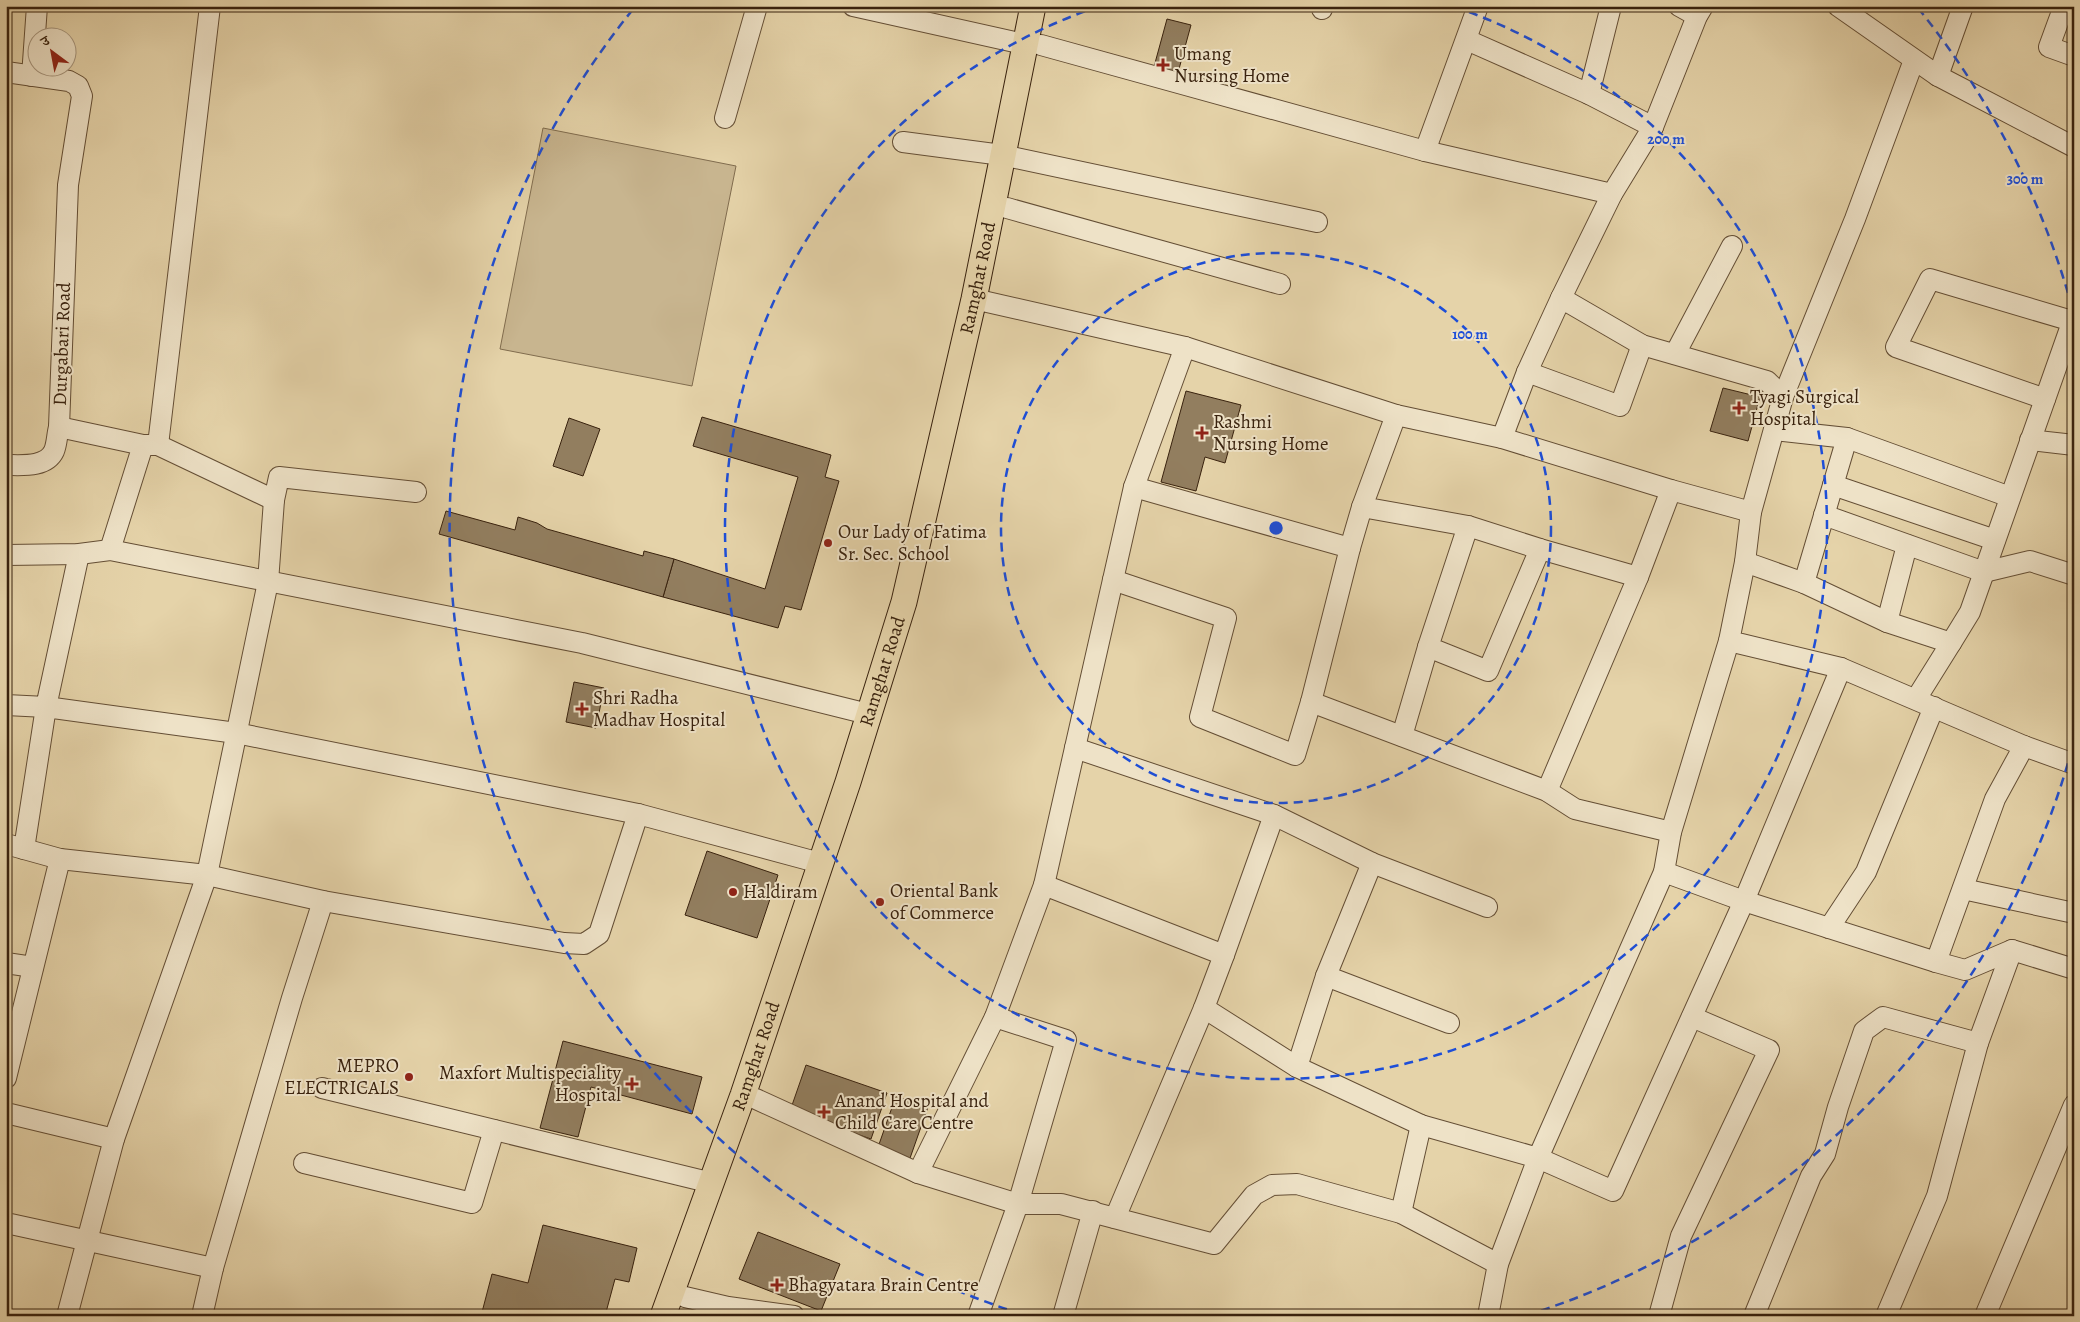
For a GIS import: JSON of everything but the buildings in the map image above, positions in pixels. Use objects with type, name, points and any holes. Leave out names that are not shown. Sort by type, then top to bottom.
[{"type":"main road","name":"Ramghat Road","points":[[682,1306],[756,1100],[832,867],[861,786],[917,605],[981,301],[1032,45],[1033,6]]},
{"type":"main road","name":"Ramghat Road","points":[[1032,45],[1049,6]]},
{"type":"main road","name":"Ramghat Road","points":[[663,1316],[744,1095],[848,782],[904,602],[981,301],[1007,208],[1010,157]]},
{"type":"street","points":[[35,28],[36,6]]},
{"type":"street","points":[[110,550],[151,445],[210,6]]},
{"type":"street","points":[[725,118],[757,6]]},
{"type":"street","points":[[853,6],[1032,45],[1425,151],[1612,194]]},
{"type":"street","points":[[1425,151],[1478,6]]},
{"type":"street","points":[[1589,94],[1611,6]]},
{"type":"street","points":[[1502,438],[1527,372],[1612,194],[1653,127],[1700,11],[1679,6]]},
{"type":"street","points":[[1838,6],[1938,76],[2074,147]]},
{"type":"street","points":[[1938,76],[1963,6]]},
{"type":"street","points":[[2064,6],[2049,47],[2074,56]]},
{"type":"street","points":[[1467,40],[1589,94],[1653,127]]},
{"type":"street","points":[[1488,1316],[1498,1264],[1538,1158],[1664,872],[1671,832],[1729,641],[1745,562],[1751,512],[1783,397],[1855,219],[1914,60]]},
{"type":"street","name":"Durgabari Road","points":[[6,72],[28,75]]},
{"type":"street","name":"Durgabari Road","points":[[6,465],[26,465],[43,462],[54,452],[59,427],[68,185],[82,96],[78,86],[69,81],[47,78]]},
{"type":"street","points":[[903,142],[1010,157],[1317,222]]},
{"type":"street","points":[[1007,208],[1280,284]]},
{"type":"street","points":[[1675,354],[1732,246]]},
{"type":"street","points":[[1829,928],[1866,872],[1925,703],[1951,643],[1970,612],[2030,440],[2045,399],[2073,319],[1930,279],[1896,347],[2045,399]]},
{"type":"street","points":[[1562,298],[1642,345],[1767,381],[1783,397]]},
{"type":"street","points":[[981,301],[1185,347],[1396,415],[1502,438],[1671,490],[1751,512]]},
{"type":"street","points":[[1527,372],[1620,406],[1642,345]]},
{"type":"street","points":[[918,1173],[995,1017],[1044,885],[1134,486],[1185,347]]},
{"type":"street","points":[[1113,580],[1226,618],[1200,717],[1295,755],[1311,702],[1362,506],[1396,415]]},
{"type":"street","points":[[59,427],[151,445],[274,500]]},
{"type":"street","points":[[1774,430],[1847,438],[2010,497]]},
{"type":"street","points":[[1804,583],[1847,438]]},
{"type":"street","points":[[2030,440],[2074,445]]},
{"type":"street","points":[[67,1316],[114,1139],[207,875],[268,582],[274,500],[280,477],[416,492]]},
{"type":"street","points":[[1833,485],[1995,540]]},
{"type":"street","points":[[1134,486],[1350,548]]},
{"type":"street","points":[[1547,791],[1638,577],[1671,490]]},
{"type":"street","points":[[1362,506],[1468,526],[1638,577]]},
{"type":"street","points":[[1824,515],[1984,572],[2030,561],[2074,575]]},
{"type":"street","points":[[1402,736],[1428,647],[1468,526]]},
{"type":"street","points":[[1888,622],[1907,545]]},
{"type":"street","points":[[1428,647],[1488,671],[1540,549]]},
{"type":"street","points":[[6,555],[79,554],[110,550],[582,643],[868,714]]},
{"type":"street","points":[[79,554],[15,847],[60,859],[207,875],[323,901],[564,944],[584,944],[599,934],[638,814]]},
{"type":"street","points":[[1745,562],[1804,583],[1888,622],[1951,643]]},
{"type":"street","points":[[1729,641],[1841,668],[2024,746],[2074,764]]},
{"type":"street","points":[[1204,1008],[1297,1067],[1421,1125],[1538,1158],[1614,1191],[1744,901],[1841,668]]},
{"type":"street","points":[[1311,702],[1547,791],[1575,809],[1671,832]]},
{"type":"street","points":[[6,705],[46,706],[236,733],[638,814],[820,863]]},
{"type":"street","points":[[1936,962],[1995,799],[2024,746]]},
{"type":"street","points":[[1075,748],[1274,815],[1372,863],[1487,907]]},
{"type":"street","points":[[1115,1218],[1204,1008],[1274,815]]},
{"type":"street","points":[[6,1078],[60,859]]},
{"type":"street","points":[[1297,1067],[1326,976],[1372,863]]},
{"type":"street","points":[[1664,872],[1744,901],[1965,970],[2012,950],[2074,970]]},
{"type":"street","points":[[1044,885],[1224,955]]},
{"type":"street","points":[[1963,889],[2074,913]]},
{"type":"street","points":[[202,1316],[213,1268],[292,998],[323,901]]},
{"type":"street","points":[[1945,938],[1965,970]]},
{"type":"street","points":[[1886,1316],[1937,1196],[1978,1043],[2012,950]]},
{"type":"street","points":[[6,963],[34,967]]},
{"type":"street","points":[[1326,976],[1449,1024]]},
{"type":"street","points":[[978,1316],[1018,1204],[1066,1040],[995,1017]]},
{"type":"street","points":[[1659,1316],[1681,1236],[1769,1050],[1692,1017]]},
{"type":"street","points":[[1754,1316],[1811,1176],[1825,1154],[1838,1107],[1864,1031],[1883,1017],[1978,1043]]},
{"type":"street","points":[[322,1088],[712,1183]]},
{"type":"street","points":[[756,1100],[918,1173],[1018,1204],[1061,1204],[1214,1244],[1254,1195],[1272,1185],[1297,1184],[1402,1213],[1498,1264]]},
{"type":"street","points":[[1985,1316],[2074,1105]]},
{"type":"street","points":[[6,1113],[114,1139]]},
{"type":"street","points":[[1402,1213],[1421,1125]]},
{"type":"street","points":[[304,1163],[472,1203],[494,1130]]},
{"type":"street","points":[[1063,1316],[1092,1211]]},
{"type":"street","points":[[6,1223],[213,1268]]},
{"type":"street","points":[[682,1306],[728,1307],[794,1316]]},
{"type":"shaded area","points":[[543,128],[736,166],[692,386],[500,349]]},
{"type":"place","name":"Umang Nursing Home","points":[[1163,65]]},
{"type":"place","name":"Tyagi Surgical Hospital","points":[[1739,408]]},
{"type":"place","name":"Rashmi Nursing Home","points":[[1202,433]]},
{"type":"place","name":"Our Lady of Fatima Sr. Sec. School","points":[[828,543]]},
{"type":"place","name":"Shri Radha Madhav Hospital","points":[[582,709]]},
{"type":"place","name":"Haldiram","points":[[733,892]]},
{"type":"place","name":"Oriental Bank of Commerce","points":[[880,902]]},
{"type":"place","name":"MEPRO ELECTRICALS","points":[[409,1077]]},
{"type":"place","name":"Maxfort Multispeciality Hospital","points":[[632,1084]]},
{"type":"place","name":"Anand Hospital and Child Care Centre","points":[[824,1112]]},
{"type":"place","name":"Bhagyatara Brain Centre","points":[[777,1285]]}]
